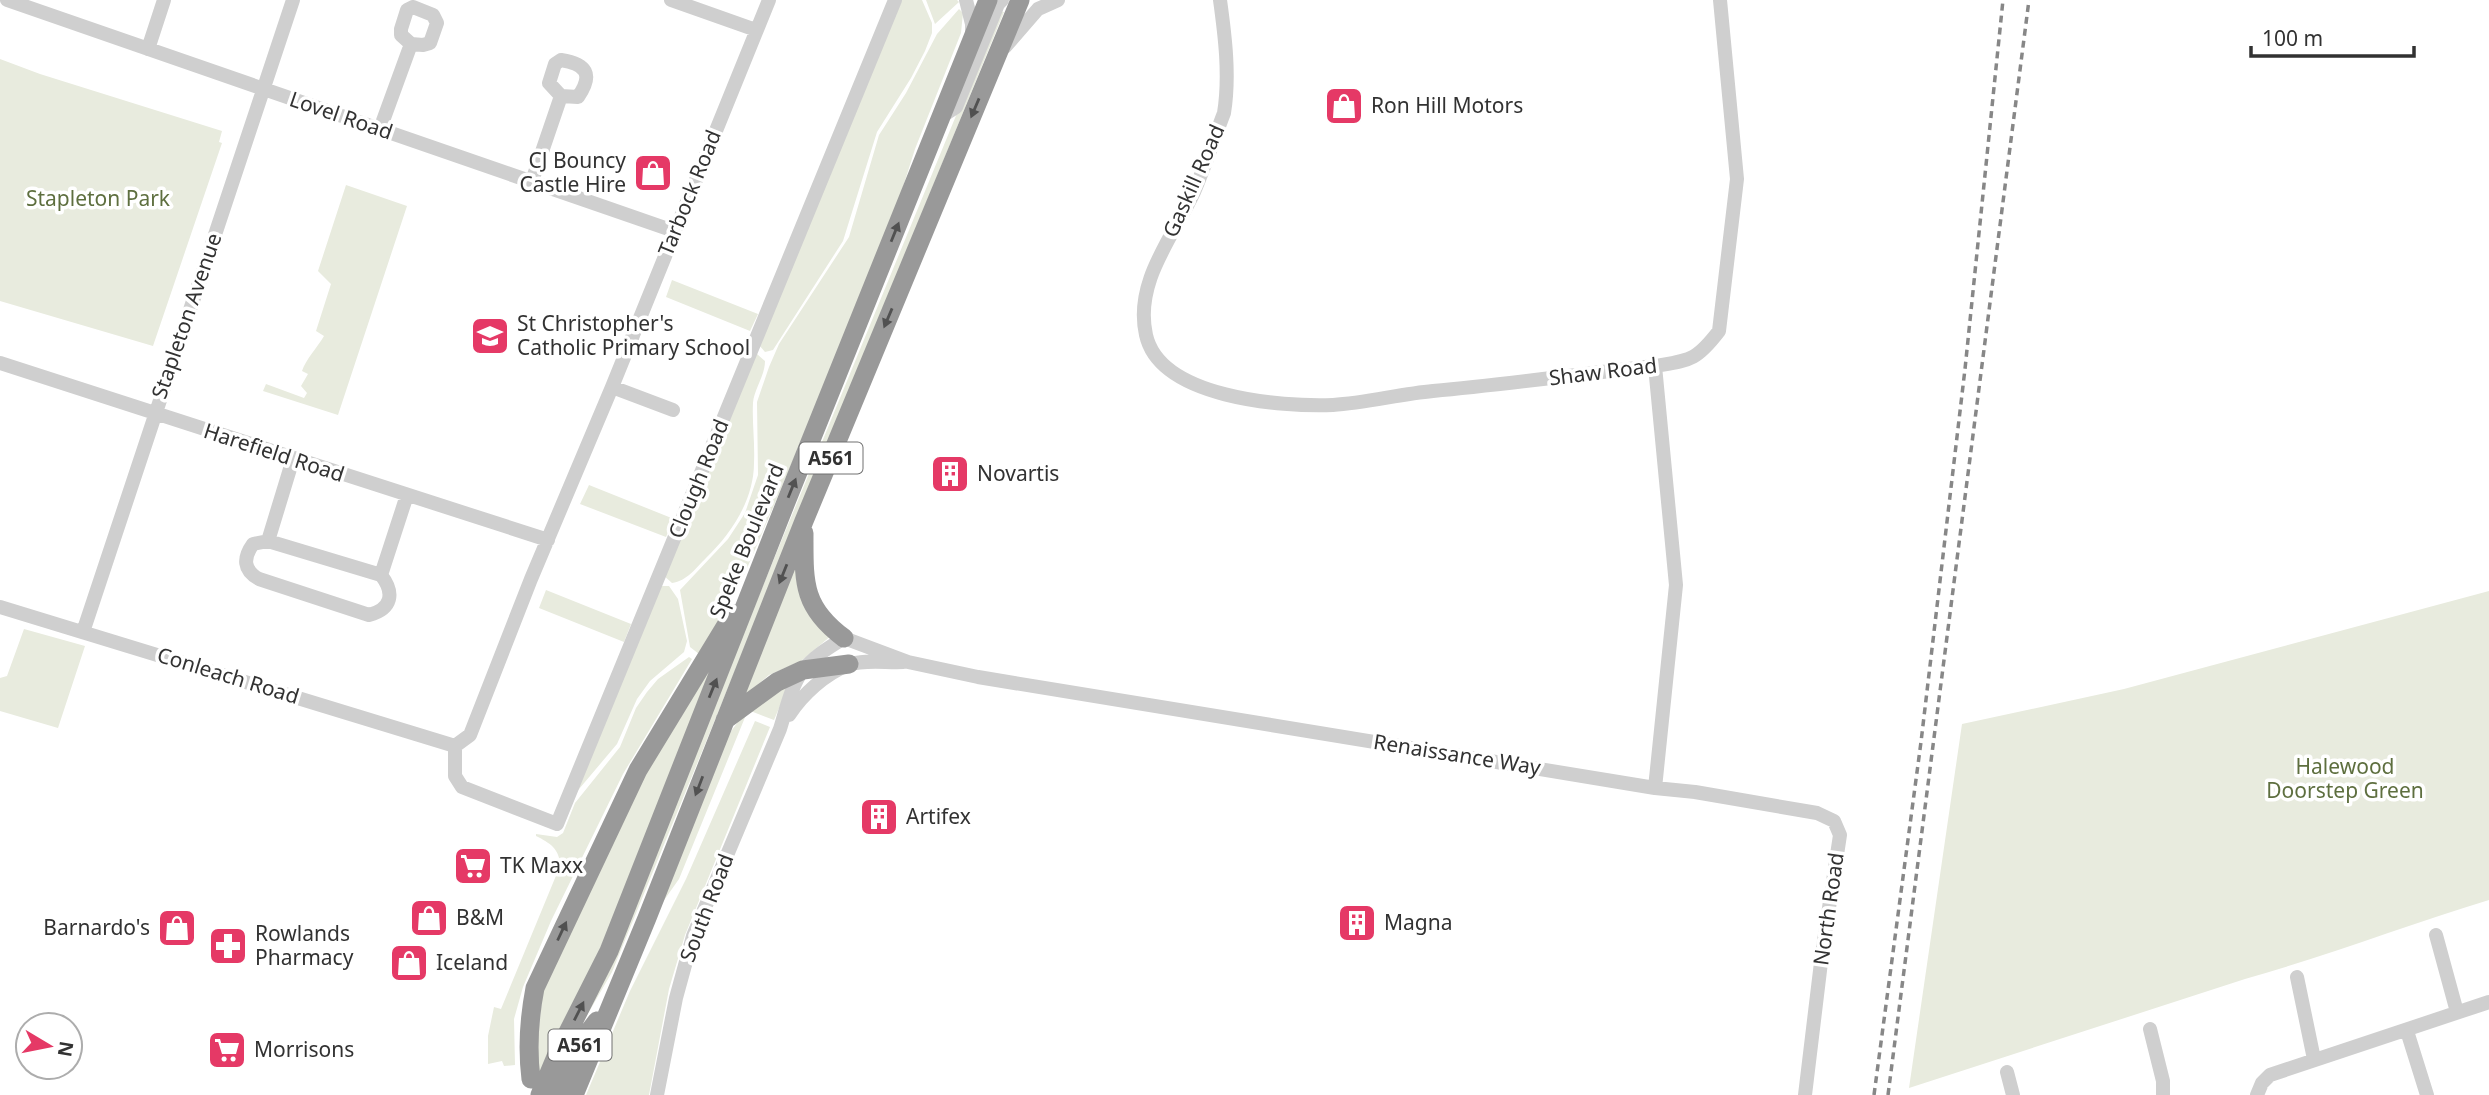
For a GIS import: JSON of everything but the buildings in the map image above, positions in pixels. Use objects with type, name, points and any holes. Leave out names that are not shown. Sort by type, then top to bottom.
[{"type":"highway","name":"Speke Boulevard","points":[[535,1087],[558,1052],[609,951],[988,0]]},
{"type":"highway","name":"A561","points":[[574,1095],[804,521],[1020,0]]},
{"type":"highway","points":[[804,521],[804,570],[811,604],[827,625],[845,638]]},
{"type":"highway","points":[[535,1087],[528,1042],[535,988],[638,770],[703,660],[758,575]]},
{"type":"highway","points":[[725,720],[777,682],[803,670],[849,664]]},
{"type":"highway","name":"A561","points":[[556,1095],[581,1042],[613,1001]]},
{"type":"street","name":"Lovel Road","points":[[7,0],[674,231]]},
{"type":"street","points":[[148,49],[163,0]]},
{"type":"street","name":"Stapleton Avenue","points":[[83,632],[293,0]]},
{"type":"street","points":[[671,0],[756,30]]},
{"type":"street","name":"Tarbock Road","points":[[455,746],[470,735],[768,0]]},
{"type":"street","name":"Clough Road","points":[[455,746],[455,776],[462,787],[557,824],[895,0]]},
{"type":"street","points":[[965,0],[972,24],[972,42]]},
{"type":"street","name":"A561","points":[[942,116],[956,107],[1002,0]]},
{"type":"street","points":[[995,62],[1009,41],[1038,9],[1058,0]]},
{"type":"street","name":"Gaskill Road","points":[[1156,356],[1146,335],[1144,299],[1153,270],[1194,192],[1224,113],[1225,36],[1220,0]]},
{"type":"street","name":"Shaw Road","points":[[1156,356],[1173,373],[1229,395],[1269,402],[1334,405],[1410,393],[1690,360],[1707,346],[1719,331],[1737,179],[1720,0]]},
{"type":"street","points":[[380,129],[411,44]]},
{"type":"street","points":[[532,181],[561,96]]},
{"type":"street","name":"Harefield Road","points":[[0,363],[548,540]]},
{"type":"street","points":[[1655,366],[1676,585],[1656,788]]},
{"type":"street","points":[[612,387],[673,410]]},
{"type":"street","points":[[268,541],[293,459]]},
{"type":"street","points":[[381,575],[407,495]]},
{"type":"street","points":[[268,541],[381,575],[390,592],[388,600],[379,612],[369,615],[251,575],[246,567],[248,551],[253,544],[268,541]]},
{"type":"street","name":"Conleach Road","points":[[0,607],[455,746]]},
{"type":"street","name":"Renaissance Way","points":[[845,638],[908,662],[978,677],[1656,788]]},
{"type":"street","name":"South Road","points":[[657,1095],[676,998],[693,936],[780,729],[792,693],[803,670],[821,653],[845,638]]},
{"type":"street","name":"South Road","points":[[780,729],[799,700],[821,681],[849,664],[908,662]]},
{"type":"street","name":"North Road","points":[[1656,788],[1817,813],[1834,821],[1840,835],[1805,1095]]},
{"type":"street","points":[[2436,935],[2457,1012]]},
{"type":"street","points":[[2297,977],[2314,1059]]},
{"type":"street","points":[[2257,1095],[2262,1083],[2270,1075],[2489,1002]]},
{"type":"street","points":[[2150,1029],[2163,1081],[2163,1095]]},
{"type":"street","points":[[2407,1031],[2427,1095]]},
{"type":"street","points":[[2007,1072],[2013,1095]]},
{"type":"green space","points":[[898,0],[922,0],[932,23],[932,33],[911,78],[877,132],[843,241],[773,350],[765,352],[758,344]]},
{"type":"green space","points":[[926,0],[957,0],[959,2],[935,24]]},
{"type":"green space","points":[[959,9],[963,13],[961,33],[856,310],[742,580],[699,654],[690,647],[680,590],[728,539],[745,513],[758,475],[757,402],[769,367],[779,344],[849,237],[879,135],[906,93],[937,34]]},
{"type":"green space","points":[[999,11],[1004,12],[612,972],[575,1036],[624,924]]},
{"type":"green space","name":"Stapleton Park","points":[[0,59],[222,131],[219,142],[222,143],[153,346],[0,301]]},
{"type":"green space","points":[[346,185],[407,206],[338,415],[263,391],[266,384],[304,398],[307,393],[301,386],[308,374],[302,371],[324,336],[316,331],[331,284],[318,271]]},
{"type":"green space","points":[[672,280],[758,314],[750,331],[666,297]]},
{"type":"green space","points":[[757,354],[765,361],[753,403],[754,463],[746,502],[733,526],[716,548],[687,577],[672,583],[663,575],[753,355]]},
{"type":"green space","points":[[589,485],[674,519],[666,537],[580,504]]},
{"type":"green space","points":[[794,561],[832,635],[801,661],[769,675],[747,694],[734,710]]},
{"type":"green space","points":[[659,586],[669,586],[678,599],[687,641],[684,652],[650,681],[637,699],[617,744],[574,795]]},
{"type":"green space","points":[[546,590],[631,624],[624,642],[539,608]]},
{"type":"green space","name":"Halewood Doorstep Green","points":[[2489,591],[2489,900],[1909,1088],[1962,724],[2124,689]]},
{"type":"green space","points":[[24,629],[85,646],[58,728],[0,711],[0,678],[7,676]]},
{"type":"green space","points":[[732,629],[602,944],[538,1077],[535,1061],[543,990],[617,822]]},
{"type":"green space","points":[[689,657],[692,659],[623,774],[551,921],[523,987],[514,1019],[515,1065],[504,1066],[502,1061],[488,1064],[488,1036],[494,1007],[501,1009],[560,866],[556,851],[536,834],[557,837],[563,833],[575,803],[620,747],[636,708],[647,692],[658,679]]},
{"type":"green space","points":[[793,675],[774,720],[748,710],[679,879],[660,906],[729,734],[752,703]]},
{"type":"green space","points":[[755,721],[770,727],[685,935],[669,989],[649,1095],[586,1095],[630,991],[686,879]]},
{"type":"railway","points":[[1874,1095],[1921,742],[1965,369],[2003,0]]},
{"type":"railway","points":[[1888,1095],[2029,0]]},
{"type":"place","name":"Ron Hill Motors","points":[[1344,106]]},
{"type":"place","name":"CJ Bouncy Castle Hire","points":[[653,173]]},
{"type":"place","name":"St Christopher's Catholic Primary School","points":[[490,336]]},
{"type":"place","name":"Novartis","points":[[950,474]]},
{"type":"place","name":"Artifex","points":[[879,817]]},
{"type":"place","name":"TK Maxx","points":[[473,866]]},
{"type":"place","name":"B&M","points":[[429,918]]},
{"type":"place","name":"Magna","points":[[1357,923]]},
{"type":"place","name":"Barnardo's","points":[[177,928]]},
{"type":"place","name":"Rowlands Pharmacy","points":[[228,946]]},
{"type":"place","name":"Iceland","points":[[409,963]]},
{"type":"place","name":"Morrisons","points":[[227,1050]]}]
